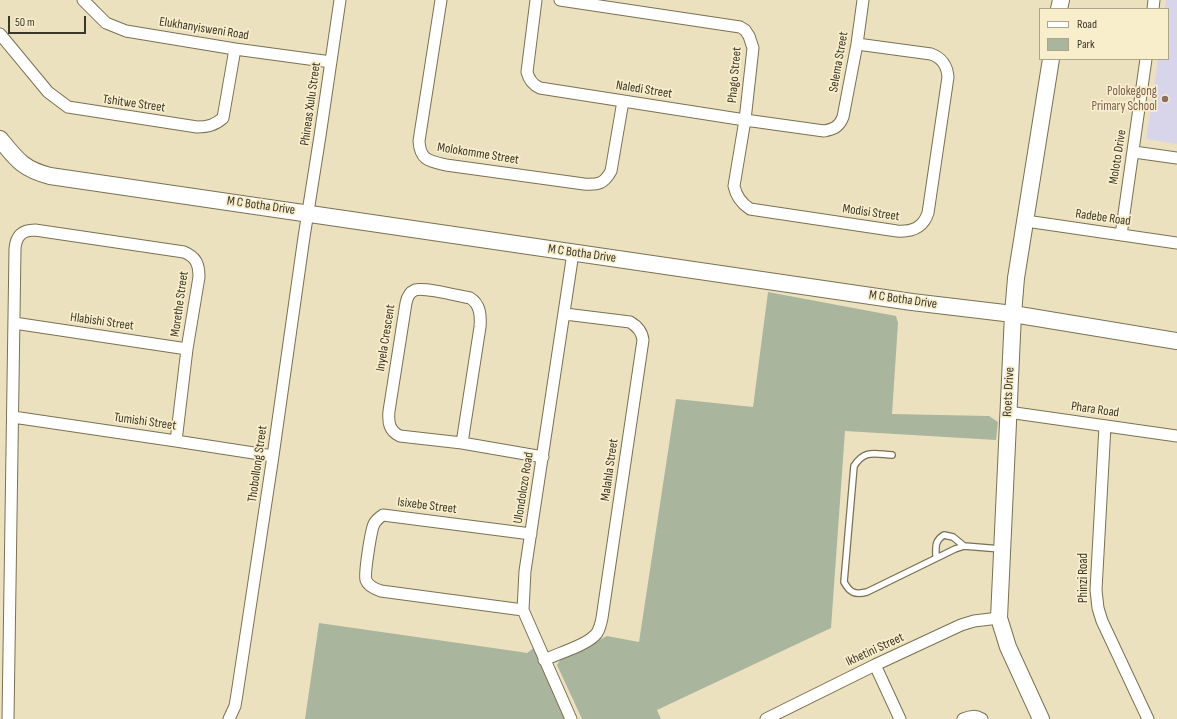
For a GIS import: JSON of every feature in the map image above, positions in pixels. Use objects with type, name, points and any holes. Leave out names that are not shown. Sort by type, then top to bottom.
[{"type":"street","name":"Elukhanyisweni Road","points":[[83,0],[106,23],[126,31],[331,62]]},
{"type":"street","name":"Phineas Xulu Street","points":[[308,212],[340,0]]},
{"type":"street","name":"Molokomme Street","points":[[441,0],[419,141],[421,152],[428,160],[446,165],[584,184],[592,185],[603,182],[611,171],[623,101]]},
{"type":"street","name":"Naledi Street","points":[[536,0],[527,66],[528,77],[533,84],[540,88],[819,131],[836,128]]},
{"type":"street","name":"Phago Street","points":[[560,0],[740,27],[745,30],[749,36],[753,48],[745,120]]},
{"type":"street","name":"Selema Street","points":[[836,128],[842,117],[857,44],[863,0]]},
{"type":"street","name":"Tshitwe Street","points":[[0,34],[48,92],[68,107],[197,127],[212,126],[223,118],[235,48]]},
{"type":"street","name":"Modisi Street","points":[[745,120],[734,186],[735,193],[746,207],[750,209],[897,231],[909,231],[919,227],[924,222],[928,213],[948,71],[943,61],[931,54],[857,44]]},
{"type":"street","name":"Roets Drive","points":[[1040,719],[1008,648],[999,618],[1008,412],[1016,278],[1052,60]]},
{"type":"street","name":"Moloto Drive","points":[[1121,235],[1146,60]]},
{"type":"street","name":"M C Botha Drive","points":[[3,149],[27,168],[50,176],[308,212],[573,253],[912,302],[1013,314],[1177,341]]},
{"type":"street","points":[[1134,152],[1177,158]]},
{"type":"street","name":"Thobollong Street","points":[[229,719],[235,706],[237,694],[308,212]]},
{"type":"street","name":"Radebe Road","points":[[1026,221],[1177,243]]},
{"type":"street","name":"Morethe Street","points":[[14,323],[15,249],[18,237],[25,232],[35,230],[184,252],[191,255],[198,263],[199,277],[187,349],[176,440]]},
{"type":"street","name":"Ulondolozo Road","points":[[571,719],[523,610],[525,572],[573,253]]},
{"type":"street","name":"Inyela Crescent","points":[[462,443],[480,327],[480,311],[474,301],[470,298],[426,290],[415,290],[409,295],[406,303],[389,411],[389,424],[392,431],[400,436],[462,443],[543,457]]},
{"type":"street","name":"Malahla Street","points":[[544,660],[584,642],[596,634],[599,629],[643,340],[638,329],[630,322],[564,314]]},
{"type":"street","points":[[8,719],[5,651],[5,570],[13,417],[14,323]]},
{"type":"street","name":"Hlabishi Street","points":[[14,323],[187,349]]},
{"type":"street","name":"Phara Road","points":[[1008,412],[1177,436]]},
{"type":"street","name":"Tumishi Street","points":[[13,417],[176,440],[273,456]]},
{"type":"street","name":"Phinzi Road","points":[[1106,426],[1096,590],[1097,600],[1102,621],[1148,719]]},
{"type":"street","name":"Isixebe Street","points":[[523,610],[381,591],[371,586],[367,582],[366,573],[372,528],[377,520],[384,515],[531,534]]},
{"type":"street","name":"Ikhetini Street","points":[[766,719],[875,665],[961,625],[974,621],[999,618]]},
{"type":"street","points":[[875,665],[900,719]]},
{"type":"street","points":[[963,719],[970,716],[975,716],[982,719]]},
{"type":"lane","points":[[892,455],[865,454],[858,459],[854,466],[844,582],[848,590],[857,594],[867,592],[955,548],[964,546],[1002,549]]},
{"type":"lane","points":[[936,558],[936,543],[939,538],[944,535],[953,537],[964,546]]},
{"type":"shaded area","name":"Polokegong Primary School","points":[[1166,0],[1177,0],[1177,144],[1146,139],[1158,60],[1169,60],[1169,8],[1165,8]]},
{"type":"green space","points":[[768,292],[896,316],[898,323],[892,414],[989,416],[998,422],[996,440],[845,431],[831,628],[657,710],[661,719],[582,719],[557,665],[561,659],[607,636],[639,642],[676,399],[753,407]]},
{"type":"green space","points":[[319,623],[527,653],[535,647],[568,719],[305,719]]},
{"type":"place","name":"Polokegong Primary School","points":[[1165,99]]}]
